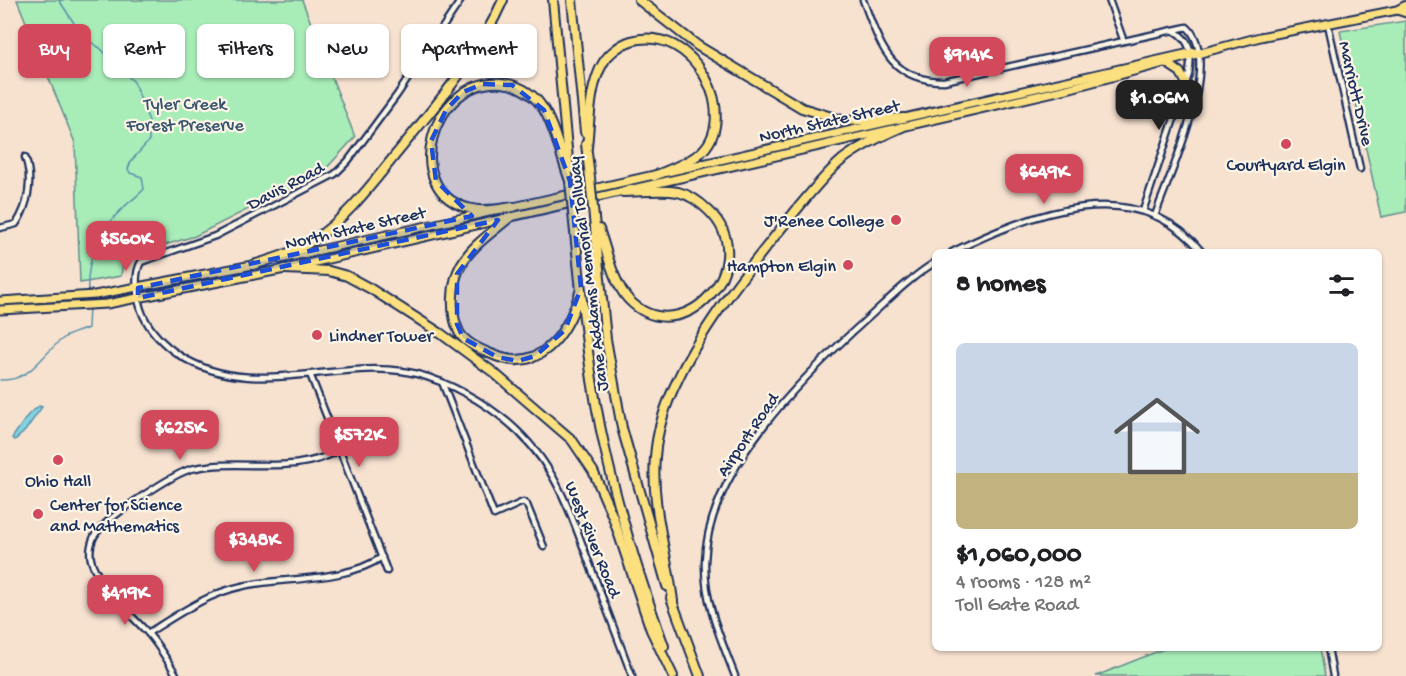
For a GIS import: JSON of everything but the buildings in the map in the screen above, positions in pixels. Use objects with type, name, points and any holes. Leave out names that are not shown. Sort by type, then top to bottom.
[{"type":"highway","points":[[253,265],[293,252],[314,240],[360,198],[457,78],[491,28],[503,0]]},
{"type":"highway","name":"Jane Addams Memorial Tollway","points":[[553,0],[581,288],[590,361],[605,448],[642,586],[674,676]]},
{"type":"highway","name":"Jane Addams Memorial Tollway","points":[[572,0],[606,339],[622,428],[650,532],[672,601],[700,676]]},
{"type":"highway","points":[[639,0],[698,46],[802,108],[845,121],[903,123]]},
{"type":"highway","points":[[587,147],[595,80],[604,61],[623,44],[637,39],[651,37],[670,41],[694,61],[705,79],[714,100],[716,120],[700,153],[677,167],[654,176]]},
{"type":"highway","points":[[513,207],[486,210],[467,207],[445,193],[433,175],[429,157],[434,133],[452,102],[472,87],[504,83],[521,88],[534,97],[544,110],[570,181]]},
{"type":"highway","points":[[672,601],[653,493],[655,455],[664,412],[678,377],[731,296],[808,195],[841,161],[903,123]]},
{"type":"highway","points":[[594,218],[621,288],[639,308],[666,317],[688,312],[708,299],[722,280],[727,256],[724,233],[717,219],[698,200],[677,192],[623,192]]},
{"type":"highway","points":[[510,217],[476,246],[457,274],[453,301],[457,324],[463,338],[478,348],[505,359],[523,360],[535,356],[552,345],[565,330],[581,288]]},
{"type":"highway","points":[[285,269],[329,271],[347,276],[371,289],[440,333],[493,372],[572,440],[593,471],[613,517],[651,630],[674,676]]},
{"type":"main road","points":[[1194,53],[1260,37],[1397,10],[1406,5]]},
{"type":"main road","points":[[1397,10],[1406,13]]},
{"type":"main road","name":"North State Street","points":[[0,301],[95,296],[253,265],[903,123],[1166,63],[1194,53]]},
{"type":"main road","name":"North State Street","points":[[0,310],[86,305],[138,298],[285,269],[623,192],[1194,53]]},
{"type":"main road","points":[[1166,63],[1180,72],[1186,85]]},
{"type":"street","name":"Davis Road","points":[[138,288],[137,270],[144,260],[215,236],[320,184],[341,169],[397,95],[461,0]]},
{"type":"street","points":[[863,0],[878,39],[892,62],[917,79],[930,81],[944,81],[1186,27],[1193,32],[1199,90],[1155,216]]},
{"type":"street","points":[[1109,0],[1124,39]]},
{"type":"street","name":"Marriott Drive","points":[[1328,24],[1360,169]]},
{"type":"street","points":[[1143,211],[1186,85],[1194,53],[1184,37],[1173,30]]},
{"type":"street","points":[[0,228],[16,224],[20,218],[30,184],[25,157]]},
{"type":"street","points":[[959,249],[1010,227],[1078,207],[1105,204],[1143,211],[1155,216],[1190,237],[1200,249]]},
{"type":"street","name":"Airport Road","points":[[735,676],[715,623],[705,579],[707,541],[719,503],[759,432],[807,374],[900,288],[932,264]]},
{"type":"street","name":"West River Road","points":[[138,288],[142,312],[152,330],[169,347],[197,365],[230,375],[253,378],[377,369],[411,372],[442,382],[499,415],[524,436],[543,459],[561,488],[631,676]]},
{"type":"street","points":[[310,374],[387,571]]},
{"type":"street","points":[[442,382],[494,514],[523,502],[527,505],[544,547]]},
{"type":"street","points":[[177,676],[148,633],[114,597],[93,564],[92,544],[99,529],[174,476],[203,467],[307,463],[339,450]]},
{"type":"street","points":[[148,633],[209,598],[230,589],[358,569],[382,557]]},
{"type":"street","points":[[1329,651],[1333,676]]},
{"type":"highlighted area","points":[[483,84],[512,85],[544,110],[570,181],[581,288],[565,330],[535,356],[518,361],[497,357],[463,338],[457,324],[457,274],[498,220],[138,298],[138,288],[472,216],[436,181],[431,141],[446,110],[463,92]]},
{"type":"green space","name":"Tyler Creek Forest Preserve","points":[[17,0],[302,0],[311,24],[306,24],[306,78],[332,78],[355,137],[324,171],[195,236],[124,257],[121,276],[80,283],[75,143],[49,78],[91,78],[91,24],[27,24]]},
{"type":"green space","points":[[1406,21],[1406,212],[1381,217],[1340,31]]},
{"type":"green space","points":[[1158,651],[1321,651],[1325,676],[1096,676]]},
{"type":"water","points":[[39,406],[42,407],[25,431],[15,440],[12,438],[28,415]]},
{"type":"waterway","points":[[59,0],[83,37],[100,48],[134,82],[149,121],[149,141],[131,161],[128,169],[130,173],[142,177],[144,189],[115,217],[101,236],[89,269],[88,293]]},
{"type":"waterway","points":[[0,380],[11,379],[29,371],[65,337],[88,328],[89,306]]},
{"type":"place","name":"Courtyard Elgin","points":[[1286,144]]},
{"type":"place","name":"J'Renee College","points":[[896,220]]},
{"type":"place","name":"Hampton Elgin","points":[[848,265]]},
{"type":"place","name":"Lindner Tower","points":[[317,335]]},
{"type":"place","name":"Ohio Hall","points":[[58,460]]},
{"type":"place","name":"Center for Science and Mathematics","points":[[38,514]]}]
